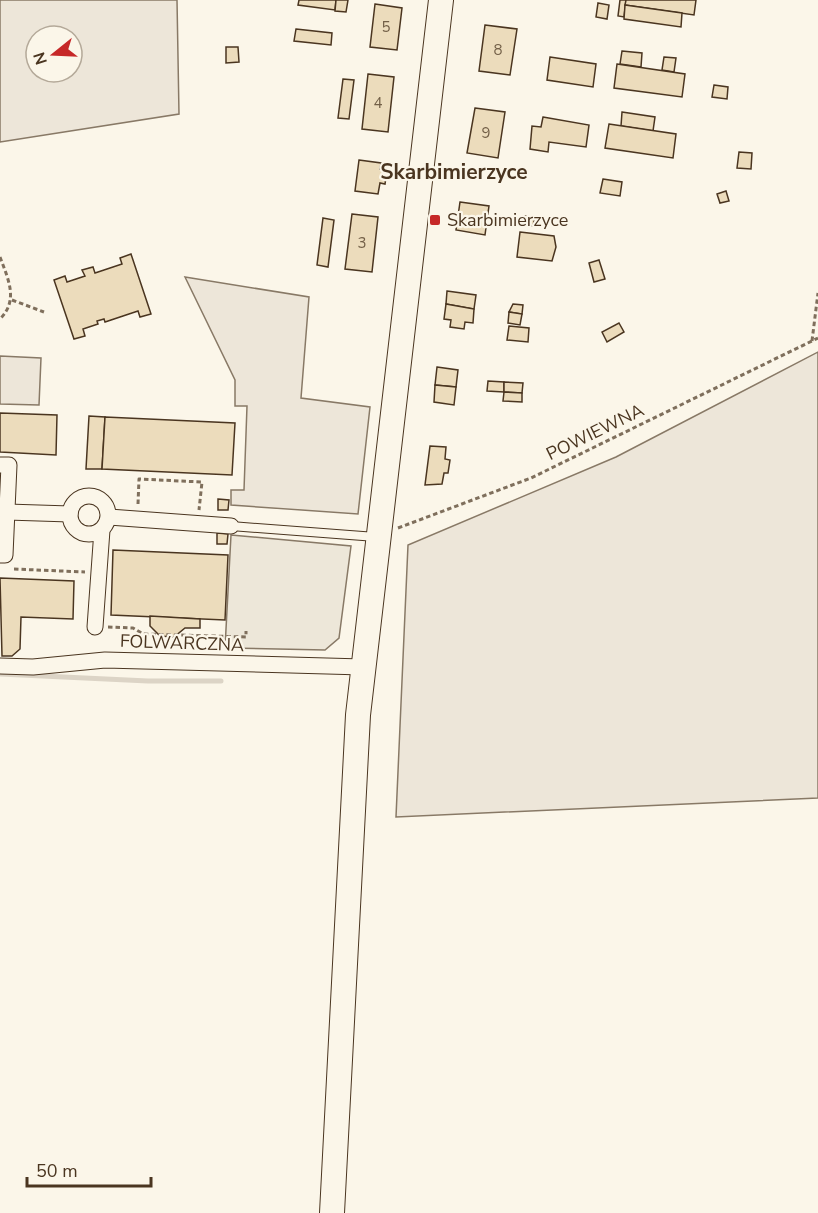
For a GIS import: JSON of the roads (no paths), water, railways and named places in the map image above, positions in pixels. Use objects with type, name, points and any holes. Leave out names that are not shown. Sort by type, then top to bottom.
[{"type":"main road","points":[[332,1213],[350,838],[363,667],[441,0]]},
{"type":"street","points":[[0,465],[9,465],[5,555],[0,555]]},
{"type":"street","points":[[95,627],[106,523],[104,502],[91,496],[76,501],[70,514],[75,529],[88,535],[106,523],[137,519],[231,526]]},
{"type":"street","points":[[6,512],[70,514]]},
{"type":"street","name":"FOLWARCZNA","points":[[0,666],[33,667],[105,660],[363,667]]},
{"type":"lane","points":[[231,526],[377,537]]},
{"type":"waterway","points":[[0,674],[148,681],[221,681]]},
{"type":"place","name":"Skarbimierzyce","points":[[435,220]]},
{"type":"district","name":"Skarbimierzyce","points":[[454,172]]}]
